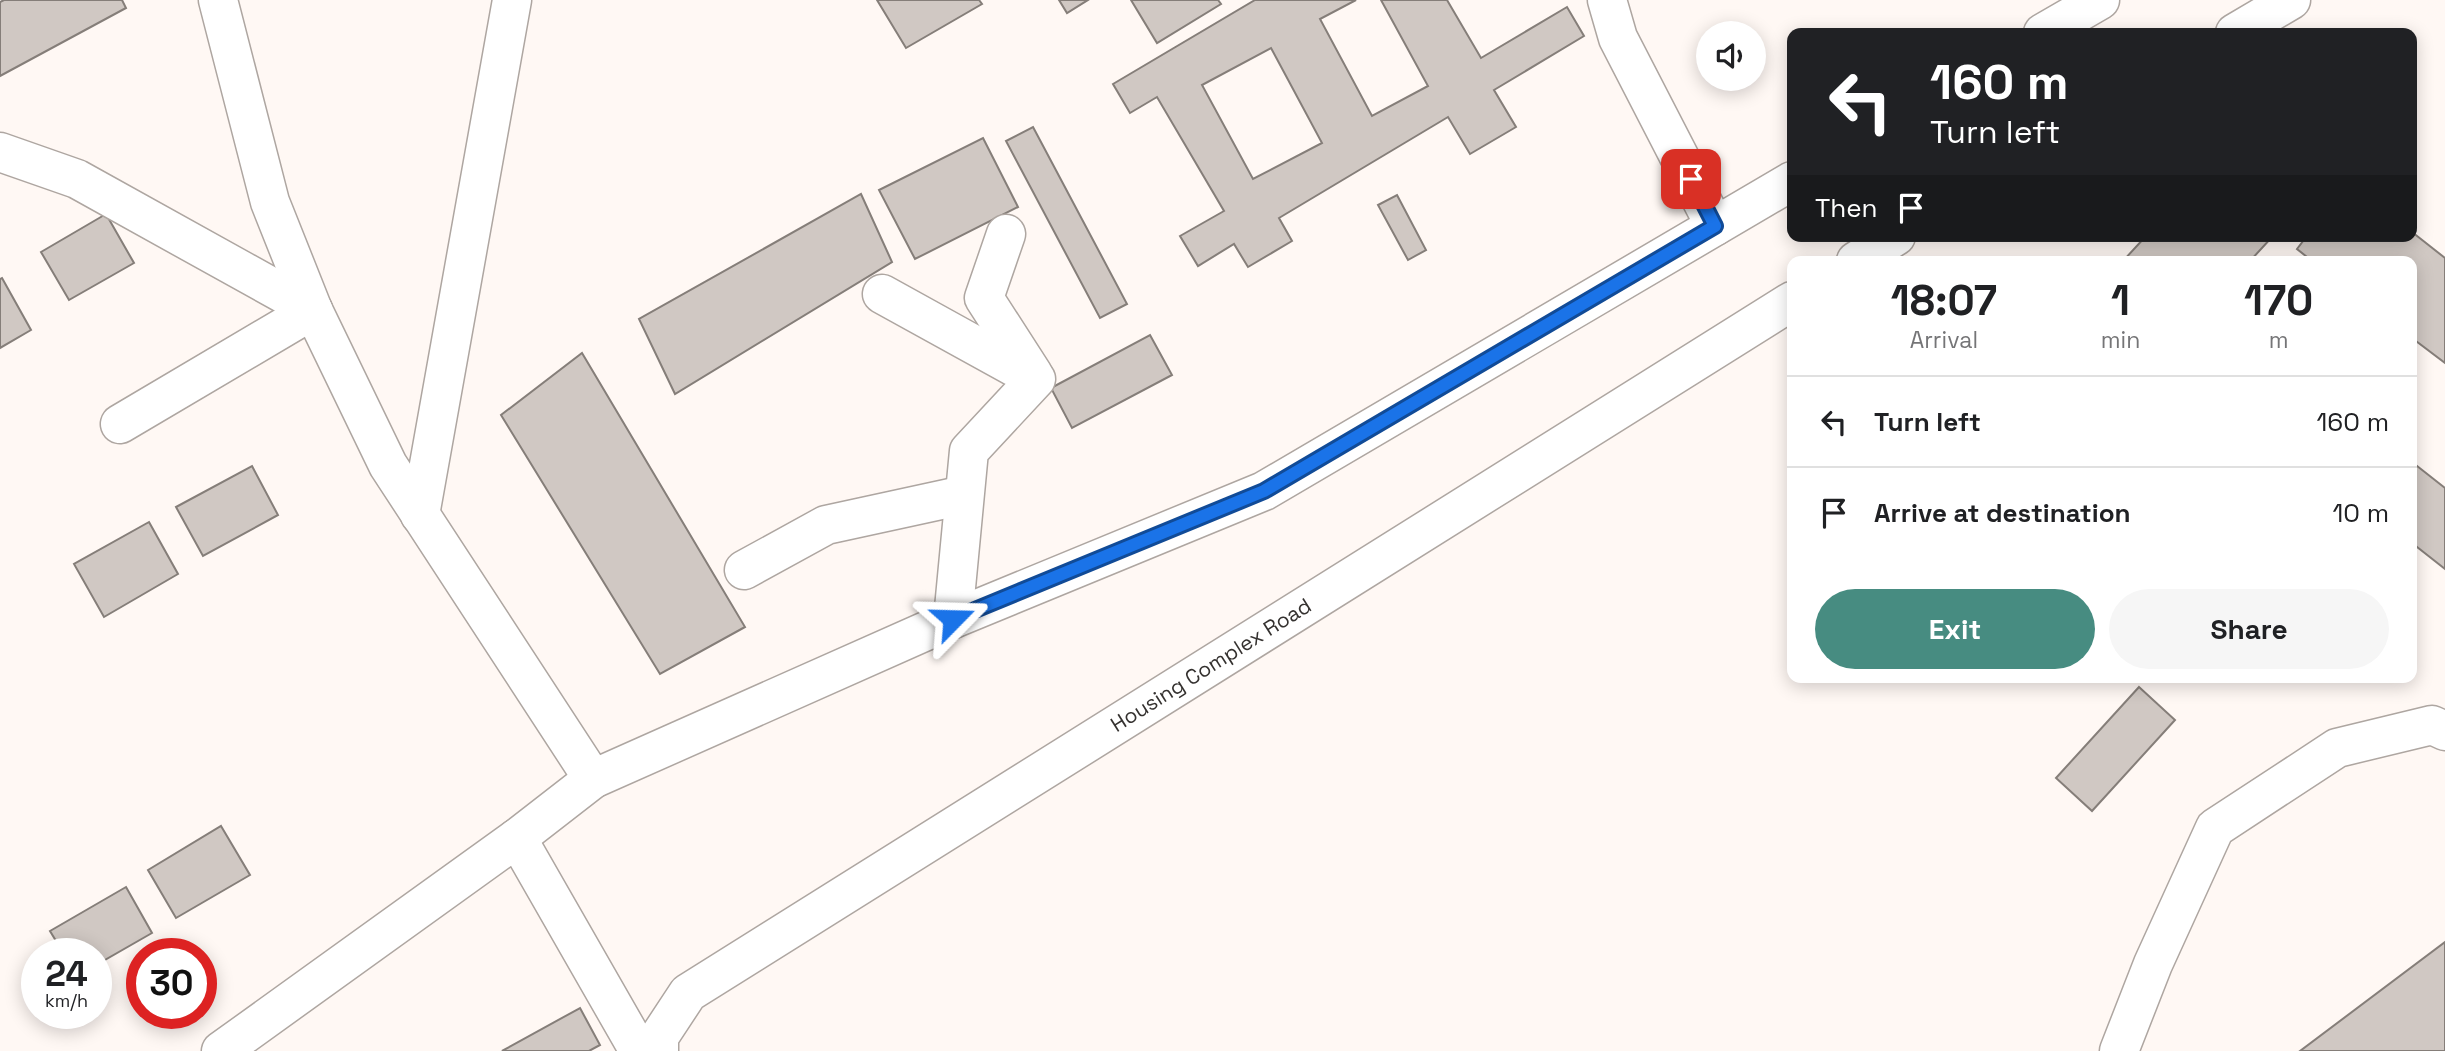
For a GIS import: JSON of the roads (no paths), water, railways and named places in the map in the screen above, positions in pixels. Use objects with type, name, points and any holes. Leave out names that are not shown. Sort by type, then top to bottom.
[{"type":"street","points":[[218,0],[270,202],[313,310],[388,466],[593,779]]},
{"type":"street","points":[[420,515],[512,0]]},
{"type":"street","points":[[1607,0],[1618,38],[1715,226]]},
{"type":"street","points":[[2052,28],[2100,0]]},
{"type":"street","points":[[2243,28],[2291,0]]},
{"type":"street","points":[[0,152],[77,179],[313,310]]},
{"type":"street","points":[[221,1051],[517,838],[593,779],[953,619],[1264,491],[1787,184]]},
{"type":"street","points":[[1006,234],[984,298],[1036,379]]},
{"type":"street","points":[[1864,256],[1886,242]]},
{"type":"street","points":[[882,294],[1036,379]]},
{"type":"street","name":"Housing Complex Road","points":[[659,1051],[659,1037],[688,992],[1787,304]]},
{"type":"street","points":[[120,424],[313,310]]},
{"type":"street","points":[[953,619],[969,451],[1036,379]]},
{"type":"street","points":[[744,570],[826,525],[964,495]]},
{"type":"street","points":[[2119,1051],[2153,964],[2215,828],[2337,748],[2432,726],[2445,730]]},
{"type":"street","points":[[517,838],[639,1051]]}]
